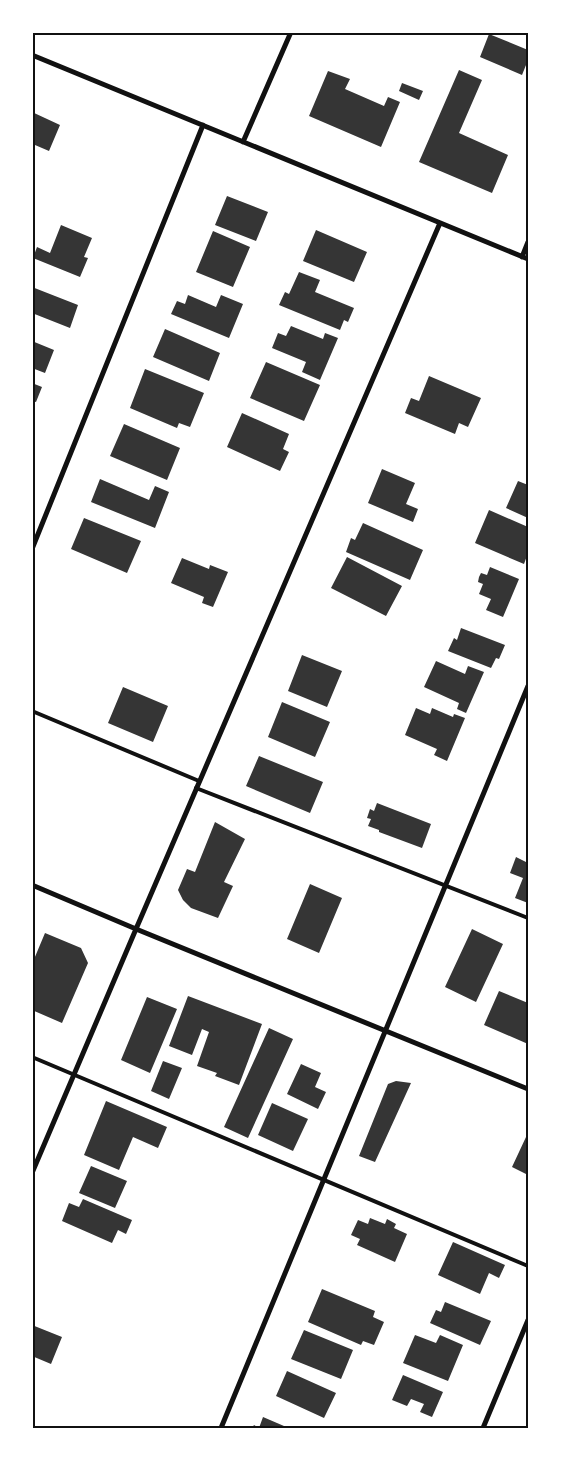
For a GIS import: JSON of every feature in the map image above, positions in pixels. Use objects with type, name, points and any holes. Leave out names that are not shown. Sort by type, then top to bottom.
[{"type":"street","points":[[243,142],[291,32]]},
{"type":"street","points":[[32,56],[528,260]]},
{"type":"street","points":[[32,549],[203,126]]},
{"type":"street","points":[[32,1173],[440,223]]},
{"type":"street","points":[[522,257],[528,242]]},
{"type":"street","points":[[221,1428],[528,686]]},
{"type":"street","points":[[32,885],[528,1090]]},
{"type":"street","points":[[482,1428],[528,1320]]},
{"type":"lane","points":[[32,711],[199,781]]},
{"type":"lane","points":[[196,788],[446,884],[528,918]]},
{"type":"lane","points":[[32,1057],[528,1266]]},
{"type":"building","points":[[489,34],[528,50],[528,60],[522,75],[480,57]]},
{"type":"building","points":[[459,70],[482,80],[459,133],[508,155],[492,193],[419,162]]},
{"type":"building","points":[[328,71],[350,79],[345,89],[384,106],[388,97],[400,102],[381,147],[309,116]]},
{"type":"building","points":[[402,83],[423,91],[419,100],[399,91]]},
{"type":"building","points":[[32,112],[60,125],[49,151],[35,145],[32,150]]},
{"type":"building","points":[[227,196],[268,212],[256,241],[215,225]]},
{"type":"building","points":[[61,225],[92,238],[84,257],[88,258],[80,277],[33,258],[37,247],[50,253]]},
{"type":"building","points":[[316,230],[367,252],[354,282],[303,261]]},
{"type":"building","points":[[213,231],[250,247],[233,287],[196,272]]},
{"type":"building","points":[[299,272],[320,280],[315,292],[354,308],[348,322],[344,320],[340,330],[279,305],[285,292],[289,294]]},
{"type":"building","points":[[32,287],[78,305],[70,328],[32,313]]},
{"type":"building","points":[[188,295],[216,307],[221,295],[243,304],[229,338],[171,314],[177,301],[185,304]]},
{"type":"building","points":[[291,326],[323,339],[325,333],[338,338],[320,380],[302,372],[306,362],[272,348],[278,333],[286,336]]},
{"type":"building","points":[[165,329],[220,353],[209,381],[153,357]]},
{"type":"building","points":[[32,341],[54,350],[45,373],[32,368]]},
{"type":"building","points":[[266,362],[320,385],[304,421],[250,398]]},
{"type":"building","points":[[145,369],[204,393],[190,427],[179,423],[177,428],[130,408]]},
{"type":"building","points":[[429,376],[481,398],[468,427],[459,423],[455,434],[405,413],[411,398],[419,401]]},
{"type":"building","points":[[32,383],[42,387],[36,402],[32,401]]},
{"type":"building","points":[[242,413],[289,434],[283,449],[289,452],[280,471],[227,447]]},
{"type":"building","points":[[124,424],[180,448],[167,480],[110,456]]},
{"type":"building","points":[[382,469],[415,483],[406,504],[418,509],[413,522],[368,503]]},
{"type":"building","points":[[100,479],[149,500],[155,486],[169,492],[155,528],[91,502]]},
{"type":"building","points":[[518,481],[528,485],[528,518],[506,508]]},
{"type":"building","points":[[489,510],[528,527],[528,553],[524,564],[475,543]]},
{"type":"building","points":[[84,518],[141,541],[127,573],[71,549]]},
{"type":"building","points":[[363,523],[423,550],[410,580],[346,552],[351,538],[355,540]]},
{"type":"building","points":[[347,557],[402,586],[386,616],[331,588]]},
{"type":"building","points":[[182,558],[209,569],[210,565],[228,572],[213,607],[202,603],[204,597],[171,583]]},
{"type":"building","points":[[490,567],[519,579],[503,617],[486,610],[491,599],[479,594],[483,584],[478,582],[479,577],[481,573],[487,575]]},
{"type":"building","points":[[461,628],[505,645],[499,659],[496,658],[491,668],[448,651],[454,638],[457,640]]},
{"type":"building","points":[[302,655],[342,671],[327,707],[288,691]]},
{"type":"building","points":[[436,661],[465,674],[468,666],[484,672],[466,713],[457,709],[459,703],[424,687]]},
{"type":"building","points":[[123,687],[168,706],[153,742],[108,723]]},
{"type":"building","points":[[282,702],[330,722],[315,757],[268,737]]},
{"type":"building","points":[[416,708],[430,714],[432,708],[453,717],[454,714],[465,718],[447,761],[434,755],[437,749],[405,735]]},
{"type":"building","points":[[259,756],[323,782],[310,813],[246,786]]},
{"type":"building","points":[[377,803],[431,824],[422,848],[368,826],[371,819],[367,818],[370,809],[374,811]]},
{"type":"building","points":[[215,822],[245,839],[224,882],[233,886],[218,918],[191,908],[183,900],[178,890],[187,869],[195,872]]},
{"type":"building","points":[[516,857],[528,863],[528,903],[515,898],[523,878],[510,873]]},
{"type":"building","points":[[310,884],[342,898],[319,953],[287,939]]},
{"type":"building","points":[[472,929],[503,944],[476,1002],[445,987]]},
{"type":"building","points":[[45,933],[81,948],[88,963],[62,1023],[32,1010],[32,964]]},
{"type":"building","points":[[499,991],[528,1003],[528,1044],[484,1025]]},
{"type":"building","points":[[188,996],[262,1024],[239,1085],[215,1076],[217,1073],[197,1066],[209,1032],[202,1029],[192,1055],[169,1046]]},
{"type":"building","points":[[147,997],[177,1009],[150,1073],[121,1060]]},
{"type":"building","points":[[269,1028],[293,1039],[248,1138],[224,1127]]},
{"type":"building","points":[[163,1061],[182,1068],[169,1099],[151,1091]]},
{"type":"building","points":[[301,1064],[321,1073],[315,1087],[326,1092],[318,1109],[287,1094]]},
{"type":"building","points":[[396,1081],[411,1083],[375,1162],[359,1156],[388,1084]]},
{"type":"building","points":[[106,1101],[167,1127],[158,1148],[133,1137],[119,1170],[84,1155]]},
{"type":"building","points":[[272,1103],[308,1119],[293,1151],[258,1135]]},
{"type":"building","points":[[526,1137],[528,1138],[528,1175],[512,1167]]},
{"type":"building","points":[[91,1166],[127,1181],[115,1208],[79,1193]]},
{"type":"building","points":[[83,1199],[132,1220],[126,1234],[118,1230],[112,1243],[62,1221],[69,1203],[79,1207]]},
{"type":"building","points":[[370,1218],[385,1224],[387,1219],[396,1224],[394,1228],[407,1234],[395,1262],[357,1245],[360,1239],[351,1235],[358,1220],[368,1224]]},
{"type":"building","points":[[453,1242],[505,1265],[499,1278],[489,1273],[480,1294],[438,1275]]},
{"type":"building","points":[[322,1289],[375,1311],[373,1317],[384,1322],[374,1345],[363,1341],[361,1345],[308,1322]]},
{"type":"building","points":[[445,1302],[491,1321],[480,1345],[430,1323],[436,1310],[441,1312]]},
{"type":"building","points":[[32,1325],[62,1337],[51,1364],[32,1356]]},
{"type":"building","points":[[304,1330],[353,1350],[341,1379],[291,1359]]},
{"type":"building","points":[[415,1335],[436,1343],[440,1335],[463,1345],[448,1381],[403,1363]]},
{"type":"building","points":[[287,1371],[336,1393],[324,1418],[276,1396]]},
{"type":"building","points":[[403,1375],[443,1392],[432,1417],[420,1412],[424,1404],[411,1399],[407,1406],[392,1400]]},
{"type":"building","points":[[263,1417],[284,1426],[283,1428],[259,1428]]}]
